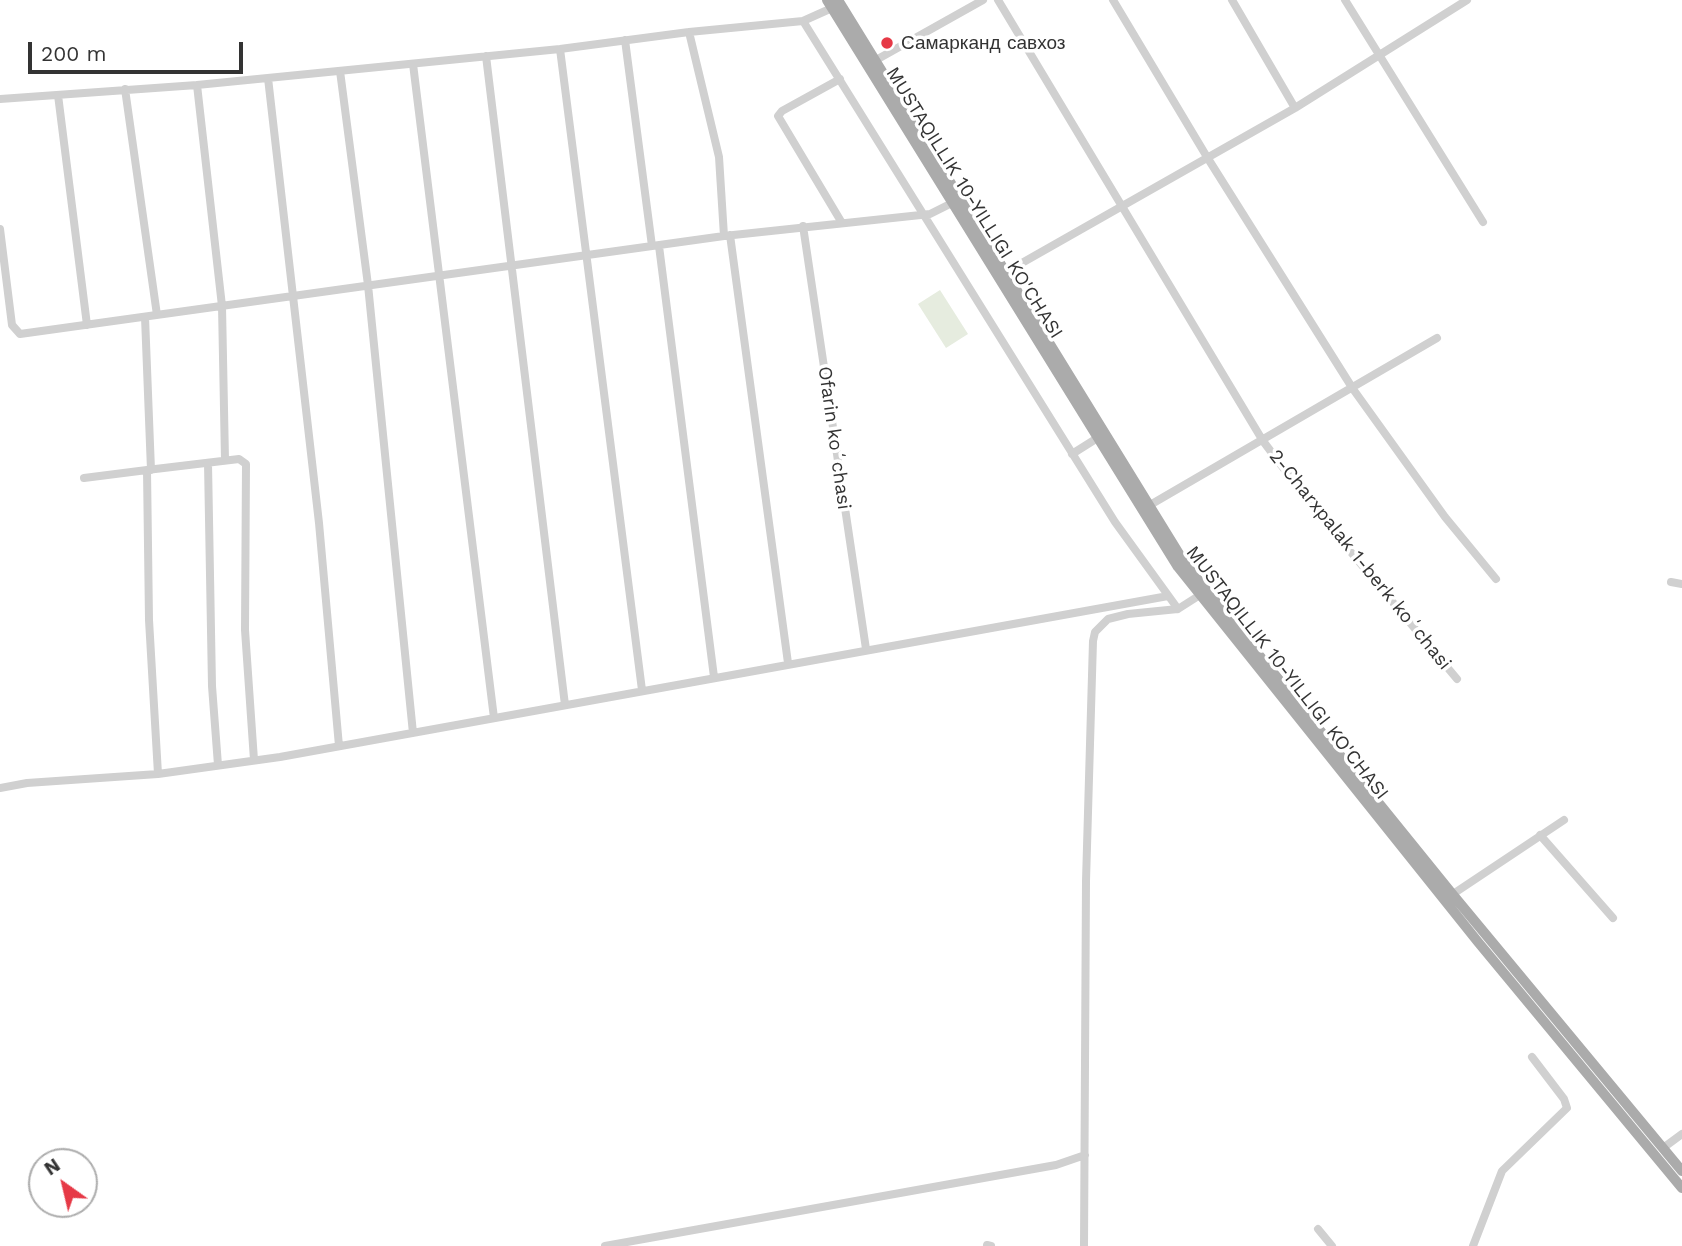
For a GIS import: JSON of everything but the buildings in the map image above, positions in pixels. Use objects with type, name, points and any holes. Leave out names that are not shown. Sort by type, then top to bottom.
[{"type":"main road","name":"MUSTAQILLIK 10-YILLIGI KO'CHASI","points":[[832,3],[876,60],[1186,565],[1682,1188]]},
{"type":"main road","name":"MUSTAQILLIK 10-YILLIGI KO'CHASI","points":[[832,3],[948,205],[1178,567],[1449,897],[1682,1171]]},
{"type":"street","points":[[876,60],[983,0]]},
{"type":"street","name":"2-Charxpalak 1-berk koʻchasi","points":[[998,0],[1264,441],[1308,502],[1457,679]]},
{"type":"street","points":[[1114,0],[1207,157],[1353,390],[1445,517],[1496,579]]},
{"type":"street","points":[[1232,0],[1295,108]]},
{"type":"street","points":[[1345,0],[1483,222]]},
{"type":"street","points":[[1006,272],[1295,108],[1467,0]]},
{"type":"street","points":[[0,99],[197,85],[559,49],[803,21],[832,3]]},
{"type":"street","points":[[803,21],[1115,522],[1178,609]]},
{"type":"street","points":[[689,32],[719,157],[727,236],[788,663]]},
{"type":"street","points":[[625,40],[656,246],[714,677]]},
{"type":"street","points":[[559,49],[642,690]]},
{"type":"street","points":[[486,56],[565,705]]},
{"type":"street","points":[[413,64],[494,718]]},
{"type":"street","points":[[340,71],[368,285],[413,733]]},
{"type":"street","points":[[268,78],[295,296],[339,746]]},
{"type":"street","points":[[840,79],[782,111],[778,116],[842,223]]},
{"type":"street","points":[[197,85],[222,306],[225,460]]},
{"type":"street","points":[[124,89],[157,315]]},
{"type":"street","points":[[58,95],[87,325]]},
{"type":"street","points":[[0,229],[14,331],[20,334],[803,226],[926,215],[948,205]]},
{"type":"street","name":"Ofarin koʻchasi","points":[[803,226],[866,649]]},
{"type":"street","points":[[145,317],[149,620],[158,774]]},
{"type":"street","points":[[1150,505],[1353,390],[1437,338]]},
{"type":"street","points":[[1072,454],[1095,440]]},
{"type":"street","points":[[84,478],[239,459],[246,467],[245,630],[254,760]]},
{"type":"street","points":[[208,463],[212,686],[218,765]]},
{"type":"street","points":[[1671,582],[1682,584]]},
{"type":"street","points":[[1084,1246],[1086,881],[1093,641],[1095,632],[1108,619],[1128,614],[1178,609],[1200,595]]},
{"type":"street","points":[[0,788],[27,783],[158,774],[254,760],[1168,596]]},
{"type":"street","points":[[1449,897],[1563,820]]},
{"type":"street","points":[[1540,835],[1613,918]]},
{"type":"street","points":[[1474,1246],[1502,1171],[1567,1108],[1564,1099],[1532,1057]]},
{"type":"street","points":[[1664,1148],[1682,1134]]},
{"type":"street","points":[[605,1246],[1056,1165],[1085,1155]]},
{"type":"street","points":[[1318,1229],[1332,1246]]},
{"type":"shaded area","points":[[940,290],[968,334],[946,348],[918,304]]},
{"type":"place","name":"Самарканд савхоз","points":[[887,43]]}]
